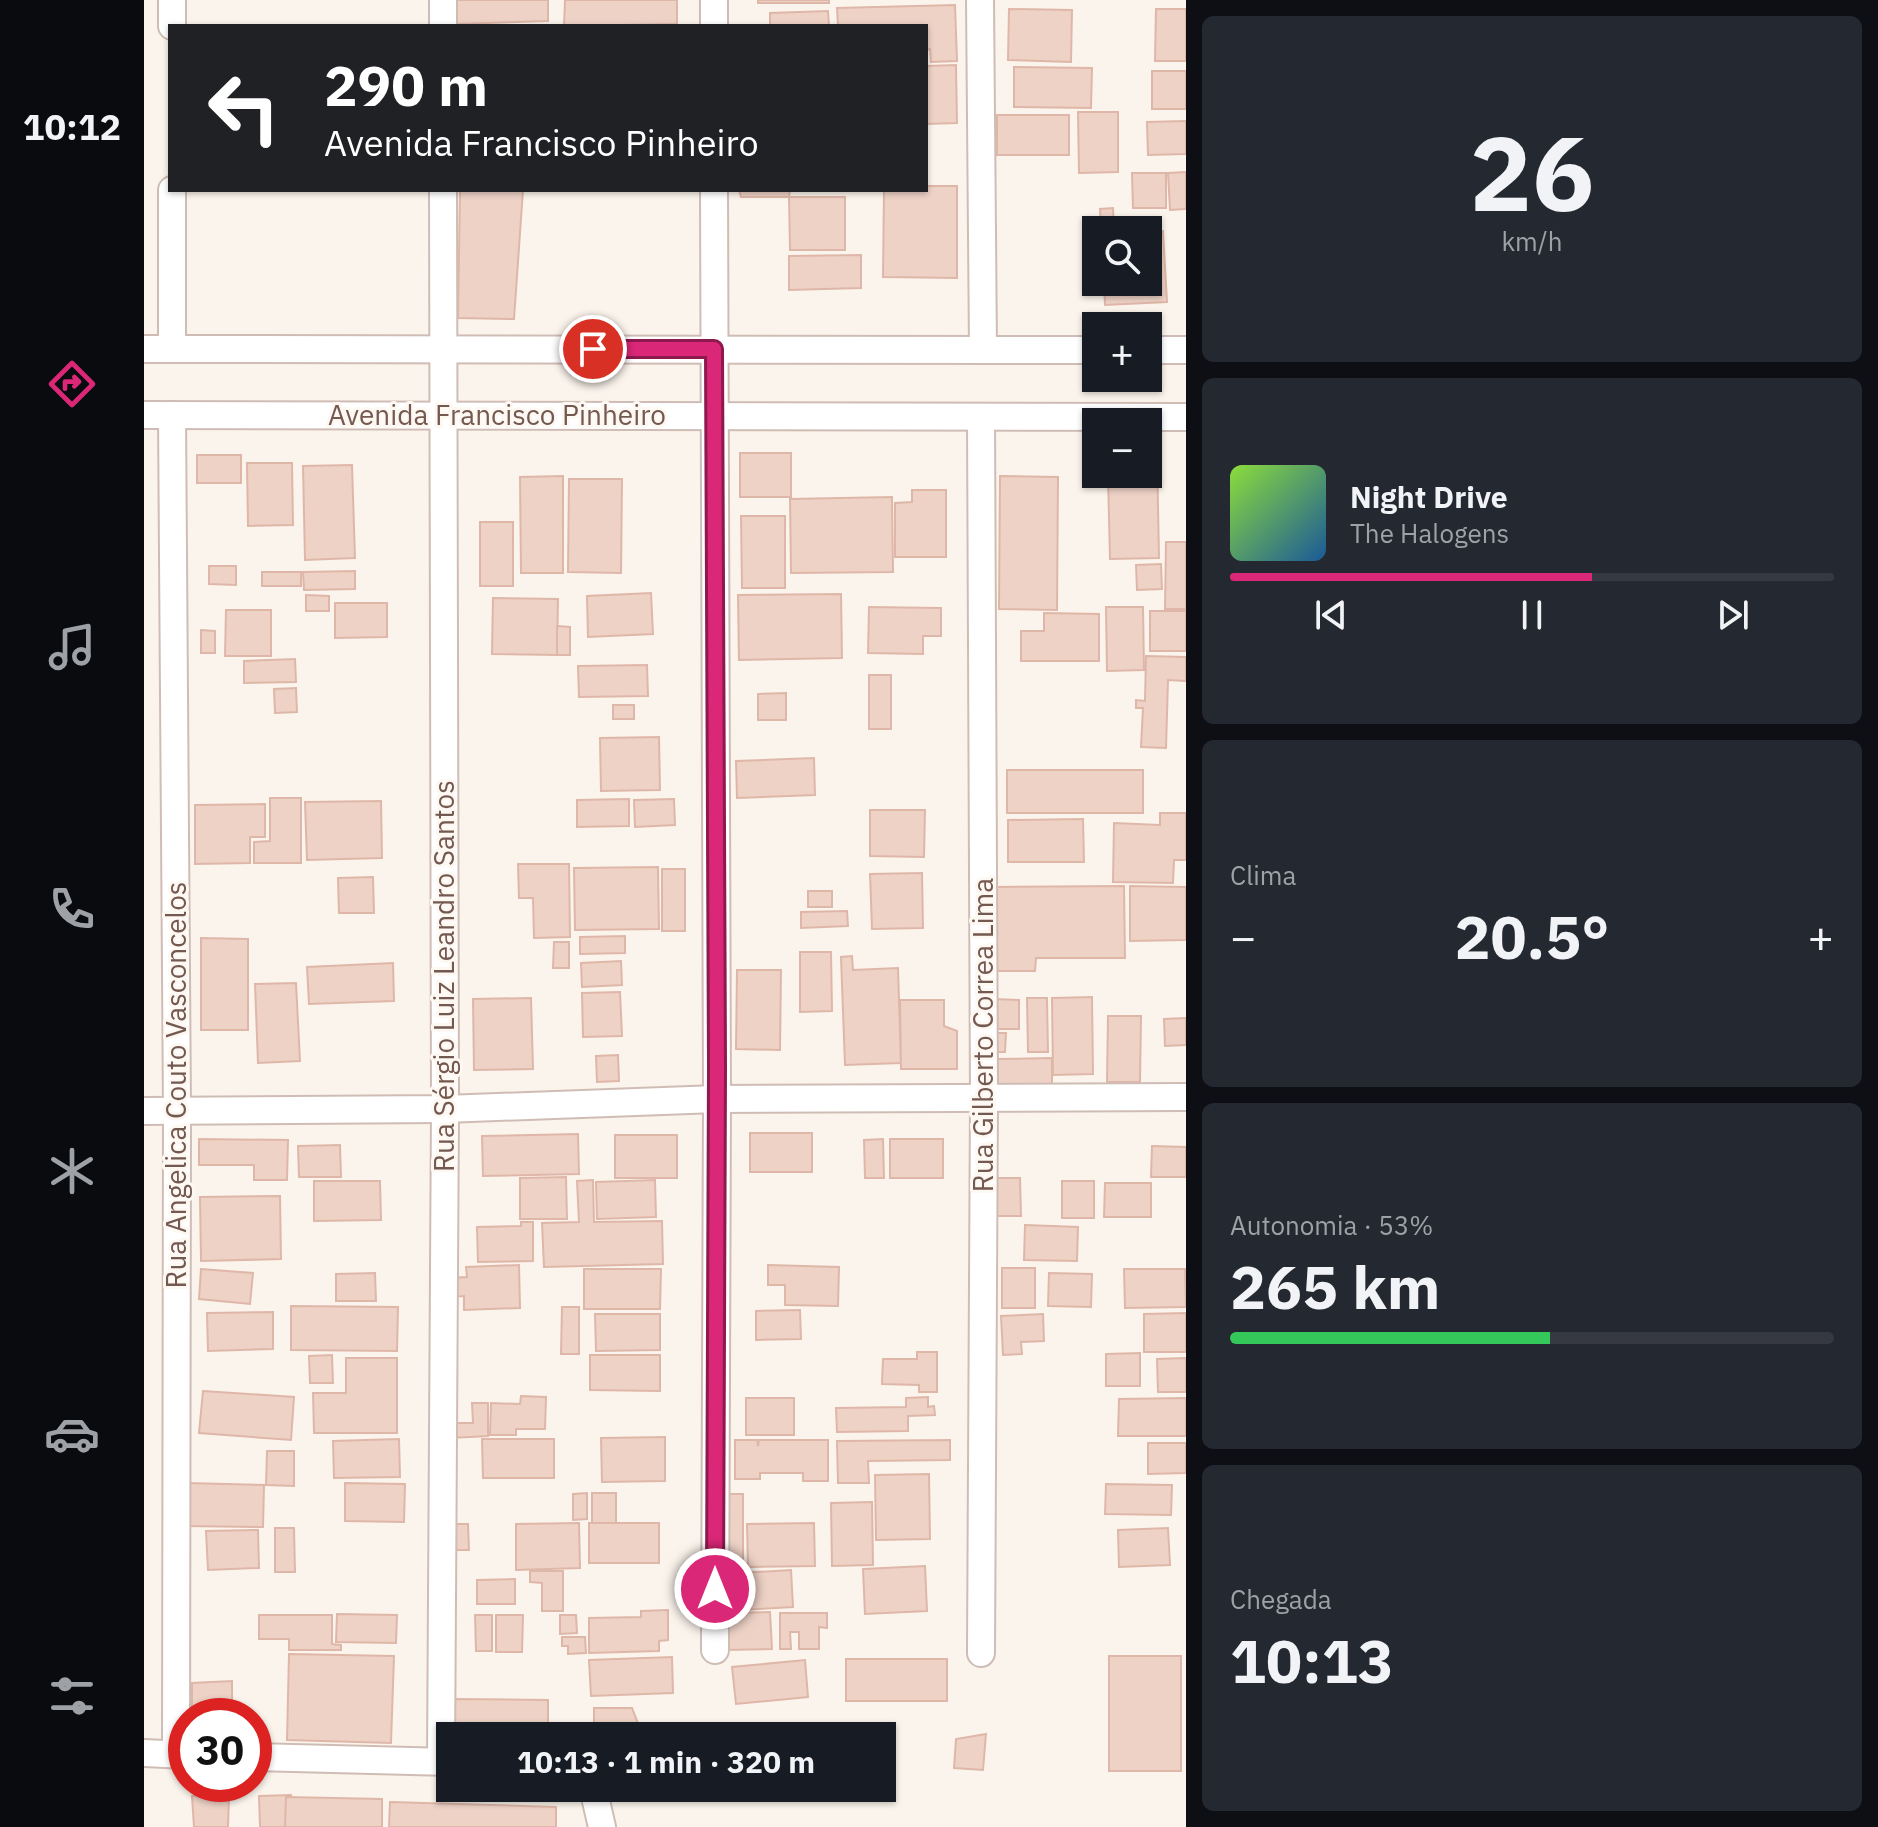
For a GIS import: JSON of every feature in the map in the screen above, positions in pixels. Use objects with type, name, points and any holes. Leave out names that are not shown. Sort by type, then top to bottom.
[{"type":"street","points":[[172,0],[172,24]]},
{"type":"street","points":[[443,0],[443,24]]},
{"type":"street","points":[[714,0],[714,24]]},
{"type":"street","points":[[980,0],[983,350]]},
{"type":"street","points":[[172,192],[172,349]]},
{"type":"street","name":"Rua Sérgio Luiz Leandro Santos","points":[[443,192],[446,1722]]},
{"type":"street","points":[[714,192],[715,1650]]},
{"type":"street","points":[[144,349],[1082,350]]},
{"type":"street","points":[[1162,350],[1186,350]]},
{"type":"street","name":"Avenida Francisco Pinheiro","points":[[144,415],[1186,417]]},
{"type":"street","name":"Rua Angelica Couto Vasconcelos","points":[[172,415],[181,1698]]},
{"type":"street","name":"Rua Gilberto Correa Lima","points":[[981,417],[984,1099],[981,1653]]},
{"type":"street","points":[[144,1111],[445,1109],[717,1099],[1186,1097]]},
{"type":"street","points":[[144,1753],[168,1754]]},
{"type":"street","points":[[272,1757],[436,1762]]},
{"type":"street","points":[[596,1802],[602,1827]]},
{"type":"building","points":[[457,0],[548,0],[548,21],[457,24]]},
{"type":"building","points":[[565,0],[677,0],[677,24],[564,24]]},
{"type":"building","points":[[758,0],[829,0],[829,3],[758,3]]},
{"type":"building","points":[[955,5],[957,61],[931,62],[928,24],[838,24],[837,8]]},
{"type":"building","points":[[1009,9],[1072,10],[1071,62],[1008,60]]},
{"type":"building","points":[[1156,9],[1186,9],[1186,61],[1155,61]]},
{"type":"building","points":[[828,11],[829,24],[770,24],[770,13]]},
{"type":"building","points":[[956,65],[957,123],[928,124],[928,66]]},
{"type":"building","points":[[1014,67],[1092,68],[1091,108],[1014,107]]},
{"type":"building","points":[[1152,71],[1186,71],[1186,109],[1152,109]]},
{"type":"building","points":[[1078,112],[1118,112],[1118,172],[1079,173]]},
{"type":"building","points":[[997,115],[1069,115],[1069,155],[997,155]]},
{"type":"building","points":[[1186,121],[1186,154],[1148,155],[1147,122]]},
{"type":"building","points":[[1186,172],[1186,209],[1170,210],[1168,173]]},
{"type":"building","points":[[1132,173],[1166,173],[1166,208],[1133,208]]},
{"type":"building","points":[[928,186],[957,186],[957,278],[883,277],[884,192],[928,192]]},
{"type":"building","points":[[460,192],[523,192],[514,319],[458,318]]},
{"type":"building","points":[[740,192],[790,192],[789,197],[741,197]]},
{"type":"building","points":[[789,197],[845,197],[845,250],[790,250]]},
{"type":"building","points":[[1113,208],[1113,216],[1100,216],[1100,209]]},
{"type":"building","points":[[1162,231],[1167,302],[1105,305],[1105,296],[1162,296]]},
{"type":"building","points":[[861,255],[861,288],[789,290],[789,256]]},
{"type":"building","points":[[740,453],[791,453],[791,497],[740,497]]},
{"type":"building","points":[[197,455],[241,455],[241,483],[197,483]]},
{"type":"building","points":[[247,463],[292,463],[293,525],[248,526]]},
{"type":"building","points":[[352,465],[355,558],[305,560],[303,466]]},
{"type":"building","points":[[563,476],[563,573],[521,573],[520,477]]},
{"type":"building","points":[[1000,476],[1058,477],[1057,610],[999,609]]},
{"type":"building","points":[[569,479],[622,479],[621,573],[568,572]]},
{"type":"building","points":[[1108,488],[1158,488],[1159,558],[1110,559]]},
{"type":"building","points":[[912,490],[946,490],[946,557],[895,557],[895,503],[912,502]]},
{"type":"building","points":[[892,497],[893,572],[791,573],[790,499]]},
{"type":"building","points":[[741,516],[785,516],[785,588],[742,588]]},
{"type":"building","points":[[480,522],[513,522],[513,586],[480,586]]},
{"type":"building","points":[[1166,542],[1186,542],[1186,609],[1165,609]]},
{"type":"building","points":[[1161,564],[1162,589],[1137,590],[1136,565]]},
{"type":"building","points":[[209,566],[236,566],[236,585],[209,584]]},
{"type":"building","points":[[355,571],[355,589],[304,590],[303,572]]},
{"type":"building","points":[[262,572],[301,572],[301,586],[262,586]]},
{"type":"building","points":[[651,593],[653,634],[588,637],[587,596]]},
{"type":"building","points":[[841,594],[842,658],[739,660],[738,595]]},
{"type":"building","points":[[306,595],[329,596],[329,611],[306,611]]},
{"type":"building","points":[[493,598],[558,599],[557,655],[492,654]]},
{"type":"building","points":[[335,603],[387,603],[387,637],[335,638]]},
{"type":"building","points":[[869,607],[941,608],[941,636],[923,636],[923,654],[868,653]]},
{"type":"building","points":[[1106,607],[1143,607],[1144,670],[1107,671]]},
{"type":"building","points":[[226,610],[271,610],[271,656],[225,656]]},
{"type":"building","points":[[1150,611],[1186,611],[1186,651],[1150,651]]},
{"type":"building","points":[[1044,613],[1099,614],[1099,661],[1021,661],[1021,631],[1044,631]]},
{"type":"building","points":[[557,626],[570,627],[570,655],[557,655]]},
{"type":"building","points":[[201,630],[215,631],[215,653],[201,653]]},
{"type":"building","points":[[1146,656],[1186,657],[1186,681],[1168,680],[1166,748],[1141,747],[1143,708],[1136,708],[1136,700],[1145,701]]},
{"type":"building","points":[[295,659],[296,682],[244,683],[244,661]]},
{"type":"building","points":[[647,665],[648,696],[579,697],[578,666]]},
{"type":"building","points":[[869,675],[891,675],[891,729],[869,729]]},
{"type":"building","points":[[296,688],[297,712],[275,713],[274,689]]},
{"type":"building","points":[[786,693],[786,720],[758,720],[758,694]]},
{"type":"building","points":[[613,705],[634,705],[634,719],[613,719]]},
{"type":"building","points":[[659,737],[660,790],[601,791],[600,738]]},
{"type":"building","points":[[814,758],[815,795],[737,798],[736,761]]},
{"type":"building","points":[[1007,770],[1143,770],[1143,813],[1007,813]]},
{"type":"building","points":[[270,798],[301,798],[301,863],[254,863],[254,842],[270,841]]},
{"type":"building","points":[[629,799],[629,826],[577,827],[577,800]]},
{"type":"building","points":[[674,799],[675,825],[635,827],[634,800]]},
{"type":"building","points":[[381,801],[382,858],[307,860],[305,802]]},
{"type":"building","points":[[265,804],[265,837],[250,837],[250,863],[195,864],[195,805]]},
{"type":"building","points":[[870,810],[925,810],[924,857],[870,856]]},
{"type":"building","points":[[1160,813],[1186,813],[1186,860],[1174,860],[1173,883],[1113,882],[1114,823],[1160,825]]},
{"type":"building","points":[[1083,819],[1084,862],[1008,862],[1008,820]]},
{"type":"building","points":[[518,864],[569,864],[570,937],[534,938],[533,898],[519,898]]},
{"type":"building","points":[[658,867],[659,929],[575,930],[574,868]]},
{"type":"building","points":[[662,869],[685,869],[685,931],[662,931]]},
{"type":"building","points":[[922,873],[923,928],[872,929],[870,874]]},
{"type":"building","points":[[373,877],[374,913],[339,913],[338,878]]},
{"type":"building","points":[[1124,886],[1125,958],[1036,958],[1035,971],[996,971],[996,887]]},
{"type":"building","points":[[1130,886],[1186,887],[1186,940],[1130,941]]},
{"type":"building","points":[[808,891],[832,891],[832,907],[808,907]]},
{"type":"building","points":[[847,911],[848,926],[801,928],[801,912]]},
{"type":"building","points":[[625,936],[625,953],[580,954],[580,937]]},
{"type":"building","points":[[201,938],[248,939],[248,1030],[201,1030]]},
{"type":"building","points":[[554,942],[569,942],[569,968],[553,968]]},
{"type":"building","points":[[800,952],[831,952],[832,1011],[800,1012]]},
{"type":"building","points":[[852,956],[853,970],[898,968],[901,1063],[845,1065],[841,957]]},
{"type":"building","points":[[621,961],[622,985],[582,987],[581,963]]},
{"type":"building","points":[[393,963],[394,1001],[309,1004],[307,967]]},
{"type":"building","points":[[737,970],[781,970],[780,1050],[736,1049]]},
{"type":"building","points":[[296,983],[300,1061],[258,1063],[255,984]]},
{"type":"building","points":[[620,992],[622,1036],[583,1037],[582,993]]},
{"type":"building","points":[[1092,997],[1093,1074],[1053,1075],[1052,998]]},
{"type":"building","points":[[531,998],[533,1069],[474,1070],[473,999]]},
{"type":"building","points":[[1027,998],[1047,998],[1048,1052],[1028,1052]]},
{"type":"building","points":[[995,999],[1019,1000],[1019,1029],[994,1029]]},
{"type":"building","points":[[900,1000],[944,1000],[944,1026],[957,1031],[957,1069],[901,1069]]},
{"type":"building","points":[[1108,1016],[1141,1016],[1140,1082],[1107,1082]]},
{"type":"building","points":[[1186,1018],[1186,1045],[1165,1046],[1164,1019]]},
{"type":"building","points":[[992,1033],[1006,1033],[1005,1052],[992,1052]]},
{"type":"building","points":[[618,1055],[619,1081],[597,1082],[596,1056]]},
{"type":"building","points":[[1052,1058],[1052,1085],[998,1086],[998,1059]]},
{"type":"building","points":[[750,1133],[812,1133],[812,1172],[750,1172]]},
{"type":"building","points":[[578,1134],[579,1174],[483,1176],[482,1136]]},
{"type":"building","points":[[615,1135],[677,1135],[677,1178],[615,1178]]},
{"type":"building","points":[[199,1139],[288,1140],[287,1180],[254,1180],[254,1165],[199,1165]]},
{"type":"building","points":[[883,1139],[884,1178],[865,1178],[864,1140]]},
{"type":"building","points":[[890,1139],[943,1139],[943,1178],[890,1178]]},
{"type":"building","points":[[340,1145],[341,1177],[299,1177],[298,1146]]},
{"type":"building","points":[[1152,1146],[1186,1147],[1186,1177],[1151,1177]]},
{"type":"building","points":[[566,1177],[567,1219],[520,1219],[520,1178]]},
{"type":"building","points":[[993,1178],[1020,1178],[1021,1216],[994,1216]]},
{"type":"building","points":[[593,1180],[594,1222],[662,1221],[663,1264],[544,1267],[542,1223],[579,1222],[577,1181]]},
{"type":"building","points":[[655,1180],[656,1217],[597,1219],[596,1182]]},
{"type":"building","points":[[314,1181],[380,1181],[381,1220],[314,1221]]},
{"type":"building","points":[[1062,1181],[1094,1181],[1094,1218],[1062,1218]]},
{"type":"building","points":[[1105,1183],[1151,1183],[1151,1217],[1104,1217]]},
{"type":"building","points":[[280,1196],[281,1259],[201,1261],[200,1197]]},
{"type":"building","points":[[521,1222],[533,1222],[533,1261],[478,1262],[477,1227],[521,1226]]},
{"type":"building","points":[[1025,1225],[1078,1227],[1077,1261],[1024,1260]]},
{"type":"building","points":[[519,1265],[520,1308],[464,1310],[464,1296],[450,1297],[450,1278],[467,1277],[466,1267]]},
{"type":"building","points":[[768,1265],[839,1267],[838,1306],[785,1305],[785,1285],[768,1285]]},
{"type":"building","points":[[1002,1268],[1035,1268],[1035,1308],[1002,1308]]},
{"type":"building","points":[[201,1269],[253,1273],[250,1304],[199,1299]]},
{"type":"building","points":[[584,1269],[661,1269],[660,1309],[584,1309]]},
{"type":"building","points":[[1124,1269],[1185,1269],[1186,1307],[1125,1308]]},
{"type":"building","points":[[375,1273],[376,1301],[336,1301],[336,1274]]},
{"type":"building","points":[[1049,1273],[1092,1274],[1091,1307],[1048,1306]]},
{"type":"building","points":[[291,1306],[398,1307],[397,1351],[291,1350]]},
{"type":"building","points":[[562,1307],[579,1307],[579,1354],[561,1354]]},
{"type":"building","points":[[800,1310],[801,1339],[756,1340],[756,1311]]},
{"type":"building","points":[[273,1312],[273,1349],[208,1351],[207,1313]]},
{"type":"building","points":[[1186,1313],[1186,1352],[1144,1352],[1144,1314]]},
{"type":"building","points":[[595,1314],[660,1314],[660,1350],[596,1351]]},
{"type":"building","points":[[1043,1314],[1044,1341],[1021,1342],[1022,1354],[1003,1355],[1001,1316]]},
{"type":"building","points":[[917,1352],[937,1352],[937,1392],[919,1392],[919,1385],[882,1384],[883,1359],[917,1359]]},
{"type":"building","points":[[1140,1353],[1140,1386],[1106,1386],[1106,1354]]},
{"type":"building","points":[[332,1355],[333,1383],[310,1383],[309,1356]]},
{"type":"building","points":[[590,1355],[660,1355],[660,1391],[590,1390]]},
{"type":"building","points":[[346,1358],[397,1358],[397,1433],[314,1433],[313,1393],[346,1393]]},
{"type":"building","points":[[1186,1358],[1186,1392],[1158,1392],[1157,1359]]},
{"type":"building","points":[[203,1391],[294,1397],[291,1440],[199,1433]]},
{"type":"building","points":[[521,1396],[546,1397],[545,1429],[516,1429],[516,1435],[490,1435],[491,1403],[520,1404]]},
{"type":"building","points":[[928,1397],[928,1407],[934,1406],[935,1415],[908,1416],[908,1431],[837,1432],[836,1408],[906,1407],[906,1398]]},
{"type":"building","points":[[746,1398],[794,1398],[794,1435],[746,1435]]},
{"type":"building","points":[[1186,1398],[1186,1436],[1118,1436],[1119,1399]]},
{"type":"building","points":[[472,1403],[488,1403],[488,1436],[451,1438],[451,1423],[473,1423]]},
{"type":"building","points":[[665,1437],[665,1481],[602,1482],[601,1438]]},
{"type":"building","points":[[399,1439],[400,1477],[334,1478],[333,1441]]},
{"type":"building","points":[[482,1439],[554,1439],[554,1478],[483,1478]]},
{"type":"building","points":[[735,1440],[757,1440],[758,1446],[759,1440],[828,1440],[828,1481],[803,1481],[803,1473],[760,1473],[760,1479],[735,1479]]},
{"type":"building","points":[[950,1440],[950,1460],[868,1461],[869,1483],[838,1483],[837,1441]]},
{"type":"building","points":[[1148,1443],[1186,1443],[1186,1473],[1148,1474]]},
{"type":"building","points":[[267,1451],[294,1451],[294,1486],[266,1485]]},
{"type":"building","points":[[929,1474],[930,1539],[876,1540],[875,1475]]},
{"type":"building","points":[[186,1483],[264,1485],[263,1527],[185,1526]]},
{"type":"building","points":[[345,1483],[405,1484],[404,1522],[345,1521]]},
{"type":"building","points":[[1106,1484],[1172,1485],[1171,1515],[1105,1514]]},
{"type":"building","points":[[587,1493],[587,1519],[573,1520],[573,1494]]},
{"type":"building","points":[[592,1493],[616,1493],[616,1523],[592,1523]]},
{"type":"building","points":[[724,1494],[743,1494],[743,1566],[724,1565]]},
{"type":"building","points":[[872,1502],[873,1565],[832,1566],[831,1503]]},
{"type":"building","points":[[579,1523],[580,1568],[516,1570],[516,1524]]},
{"type":"building","points":[[589,1523],[659,1523],[659,1563],[589,1563]]},
{"type":"building","points":[[814,1523],[815,1566],[748,1567],[747,1524]]},
{"type":"building","points":[[450,1524],[468,1524],[469,1550],[451,1550]]},
{"type":"building","points":[[275,1528],[294,1528],[295,1572],[275,1572]]},
{"type":"building","points":[[1168,1528],[1170,1565],[1119,1567],[1118,1530]]},
{"type":"building","points":[[258,1530],[259,1568],[208,1570],[206,1531]]},
{"type":"building","points":[[925,1566],[927,1611],[865,1614],[863,1569]]},
{"type":"building","points":[[791,1570],[793,1607],[740,1610],[738,1573]]},
{"type":"building","points":[[530,1571],[563,1571],[563,1611],[542,1611],[542,1583],[530,1582]]},
{"type":"building","points":[[515,1579],[515,1604],[477,1604],[477,1580]]},
{"type":"building","points":[[668,1610],[668,1640],[659,1641],[659,1651],[589,1653],[589,1618],[641,1617],[641,1611]]},
{"type":"building","points":[[770,1612],[772,1649],[725,1650],[723,1613]]},
{"type":"building","points":[[780,1613],[827,1613],[827,1628],[819,1627],[819,1649],[799,1649],[799,1632],[790,1632],[791,1649],[780,1649]]},
{"type":"building","points":[[337,1614],[397,1615],[396,1643],[336,1642]]},
{"type":"building","points":[[259,1615],[332,1615],[332,1644],[341,1645],[341,1650],[289,1650],[289,1639],[259,1639]]},
{"type":"building","points":[[475,1615],[492,1615],[492,1651],[476,1651]]},
{"type":"building","points":[[496,1615],[523,1615],[522,1652],[496,1652]]},
{"type":"building","points":[[560,1615],[576,1615],[577,1633],[560,1634]]},
{"type":"building","points":[[562,1637],[585,1637],[586,1653],[568,1654],[568,1646],[562,1646]]},
{"type":"building","points":[[289,1654],[394,1656],[391,1743],[287,1740]]},
{"type":"building","points":[[1109,1656],[1181,1656],[1181,1771],[1109,1771]]},
{"type":"building","points":[[672,1657],[673,1693],[591,1696],[589,1660]]},
{"type":"building","points":[[846,1659],[947,1659],[947,1701],[846,1701]]},
{"type":"building","points":[[805,1660],[808,1697],[736,1704],[732,1667]]},
{"type":"building","points":[[232,1681],[232,1698],[192,1698],[192,1683]]},
{"type":"building","points":[[452,1699],[548,1700],[548,1722],[452,1722]]},
{"type":"building","points":[[594,1708],[632,1708],[638,1722],[594,1722]]},
{"type":"building","points":[[986,1734],[983,1770],[954,1768],[956,1739]]},
{"type":"building","points":[[291,1795],[293,1827],[260,1827],[259,1802],[272,1802],[272,1796]]},
{"type":"building","points":[[286,1797],[382,1799],[382,1827],[285,1827]]},
{"type":"building","points":[[192,1802],[229,1802],[228,1827],[194,1827]]},
{"type":"building","points":[[390,1802],[556,1807],[556,1827],[389,1827]]},
{"type":"route","points":[[593,349],[714,349],[717,1068],[715,1589]]}]
